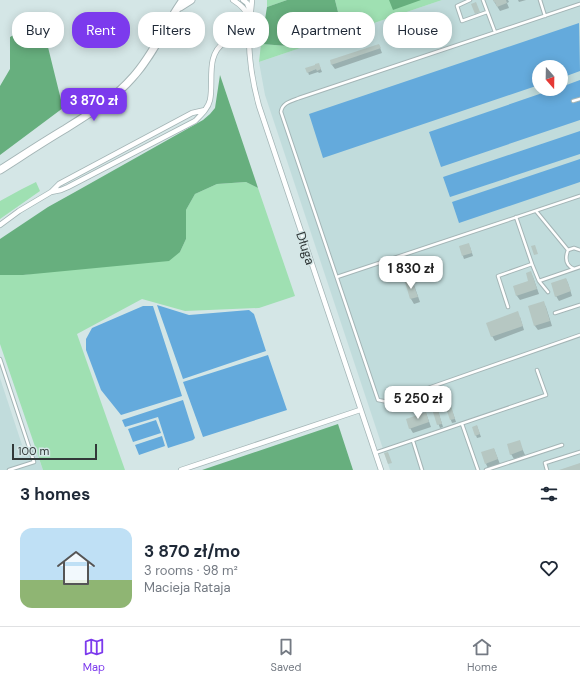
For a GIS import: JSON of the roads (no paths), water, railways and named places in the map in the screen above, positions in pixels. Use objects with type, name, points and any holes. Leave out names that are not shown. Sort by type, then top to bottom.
[{"type":"main road","points":[[0,170],[84,117],[121,90],[146,62],[175,11],[183,0]]},
{"type":"main road","points":[[175,11],[191,0]]},
{"type":"street","points":[[233,0],[246,12]]},
{"type":"street","name":"Długa","points":[[243,0],[249,6],[250,12]]},
{"type":"street","name":"Długa","points":[[251,12],[252,0]]},
{"type":"street","points":[[0,226],[19,211],[52,192],[68,187],[195,121],[205,110],[209,102],[212,60],[218,48]]},
{"type":"street","name":"Długa","points":[[249,48],[251,74],[259,106],[381,470]]},
{"type":"street","points":[[52,192],[59,184],[178,121],[192,114],[205,110]]},
{"type":"street","points":[[181,470],[360,410]]},
{"type":"lane","points":[[470,0],[457,6],[462,21],[487,12]]},
{"type":"lane","points":[[483,0],[495,32]]},
{"type":"lane","points":[[540,0],[545,16]]},
{"type":"lane","points":[[580,4],[299,98],[286,103],[281,108],[281,112],[378,400],[388,402],[580,335]]},
{"type":"lane","points":[[573,101],[580,98]]},
{"type":"lane","points":[[337,277],[580,196]]},
{"type":"lane","points":[[536,211],[568,250]]},
{"type":"lane","points":[[516,217],[539,281],[548,292]]},
{"type":"lane","points":[[568,250],[574,248],[580,250]]},
{"type":"lane","points":[[568,250],[566,254],[567,264],[574,269]]},
{"type":"lane","points":[[508,307],[498,276],[532,264]]},
{"type":"lane","points":[[539,281],[580,267]]},
{"type":"lane","points":[[556,313],[580,305]]},
{"type":"lane","points":[[0,359],[34,462],[9,470]]},
{"type":"lane","points":[[375,453],[546,395],[537,370]]},
{"type":"lane","points":[[462,424],[478,470]]},
{"type":"lane","points":[[413,441],[422,470]]},
{"type":"lane","points":[[486,470],[562,445]]},
{"type":"lane","points":[[547,470],[545,463],[580,452]]},
{"type":"water","points":[[579,23],[580,71],[568,75],[568,60],[532,60],[532,87],[323,158],[309,114]]},
{"type":"water","points":[[580,80],[580,120],[441,167],[429,132],[534,96],[568,96],[568,84]]},
{"type":"water","points":[[580,131],[580,154],[450,197],[443,177]]},
{"type":"water","points":[[580,159],[580,182],[459,223],[452,202]]},
{"type":"water","points":[[157,305],[189,315],[249,310],[254,314],[266,351],[183,379]]},
{"type":"water","points":[[143,306],[153,306],[182,396],[121,415],[101,390],[86,350],[86,339],[92,328]]},
{"type":"water","points":[[268,355],[287,410],[203,437],[183,382]]},
{"type":"water","points":[[183,400],[195,438],[193,440],[168,448],[158,417],[125,427],[122,420]]},
{"type":"water","points":[[156,420],[161,433],[133,442],[128,429]]},
{"type":"water","points":[[162,436],[165,446],[139,455],[135,445]]}]
